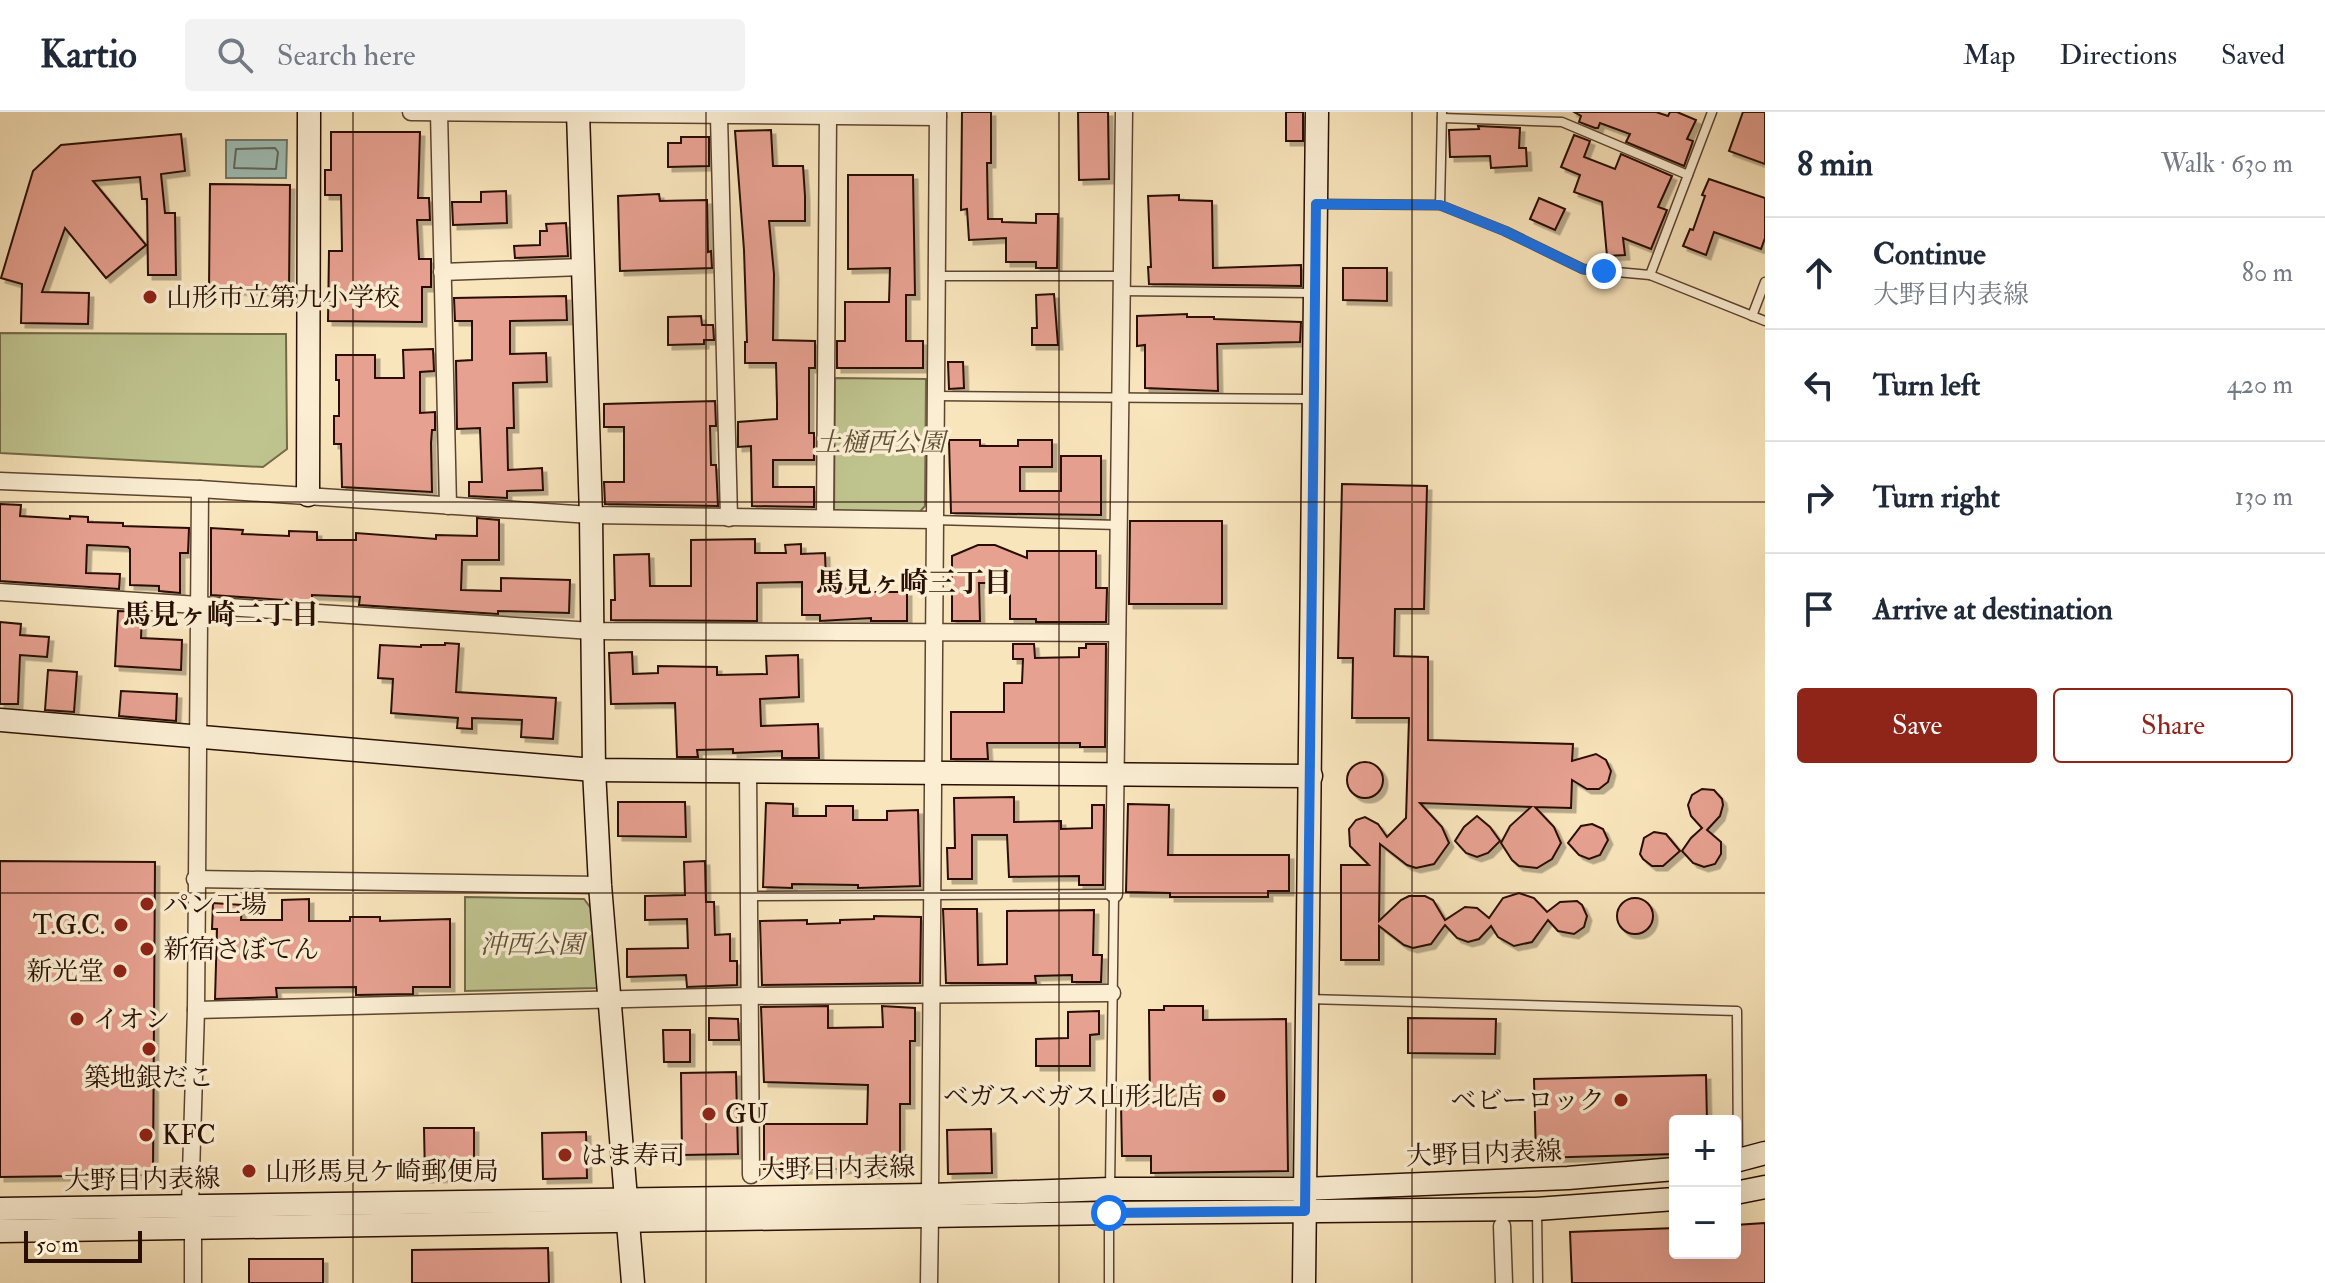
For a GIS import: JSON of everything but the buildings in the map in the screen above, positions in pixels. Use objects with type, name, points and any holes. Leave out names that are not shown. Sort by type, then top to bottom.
[{"type":"street","points":[[308,495],[309,112]]},
{"type":"street","points":[[411,112],[828,117],[938,114],[929,1283]]},
{"type":"street","points":[[439,112],[448,506]]},
{"type":"street","points":[[1114,894],[1124,112]]},
{"type":"street","points":[[1304,1283],[1317,112]]},
{"type":"street","points":[[578,113],[591,515],[594,770],[600,885],[633,1283]]},
{"type":"street","points":[[719,116],[729,518]]},
{"type":"street","points":[[825,518],[828,117]]},
{"type":"street","points":[[442,272],[582,267]]},
{"type":"street","points":[[0,481],[308,495],[591,515],[934,520]]},
{"type":"street","points":[[193,1283],[200,489]]},
{"type":"street","points":[[0,592],[592,631],[1117,633]]},
{"type":"street","points":[[0,720],[594,770],[1311,776]]},
{"type":"street","points":[[748,770],[751,1175]]},
{"type":"street","points":[[195,879],[600,885]]},
{"type":"street","points":[[196,1010],[748,996],[1112,993]]},
{"type":"street","points":[[1741,1160],[1765,1153]]},
{"type":"street","name":"大野目内表線","points":[[0,1231],[192,1217],[930,1205],[1109,1213],[1669,1170]]},
{"type":"street","points":[[1741,1192],[1765,1187]]},
{"type":"street","name":"大野目内表線","points":[[930,1205],[1110,1189],[1536,1209],[1669,1199]]},
{"type":"street","name":"大野目内表線","points":[[0,1209],[192,1217]]},
{"type":"street","points":[[1502,1226],[1504,1283]]},
{"type":"lane","points":[[1650,275],[1712,112]]},
{"type":"lane","points":[[1440,205],[1442,115],[1562,117],[1688,175]]},
{"type":"lane","points":[[1316,204],[1440,205],[1505,231],[1583,269],[1650,275],[1765,321]]},
{"type":"lane","points":[[936,276],[1315,293]]},
{"type":"lane","points":[[1752,316],[1765,282]]},
{"type":"lane","points":[[935,396],[1315,399]]},
{"type":"lane","points":[[934,520],[1118,525]]},
{"type":"lane","points":[[749,896],[1114,894],[1110,1189]]},
{"type":"lane","points":[[1308,999],[1737,1011],[1736,1115]]},
{"type":"lane","points":[[1536,1209],[1538,1283]]},
{"type":"lane","points":[[1109,1213],[1109,1283]]},
{"type":"green space","points":[[0,333],[286,334],[287,449],[263,467],[0,453]]},
{"type":"green space","name":"土樋西公園","points":[[835,378],[926,379],[925,506],[916,516],[834,515]]},
{"type":"green space","name":"沖西公園","points":[[465,897],[584,899],[593,911],[598,988],[465,991]]},
{"type":"water","points":[[226,140],[287,140],[286,178],[226,178]]},
{"type":"place","name":"山形市立第九小学校","points":[[150,297]]},
{"type":"place","name":"パン工場","points":[[147,904]]},
{"type":"place","name":"T.G.C.","points":[[121,925]]},
{"type":"place","name":"新宿さぼてん","points":[[147,949]]},
{"type":"place","name":"新光堂","points":[[120,971]]},
{"type":"place","name":"イオン","points":[[77,1019]]},
{"type":"place","name":"築地銀だこ","points":[[149,1049]]},
{"type":"place","name":"ベガスベガス山形北店","points":[[1219,1096]]},
{"type":"place","name":"ベビーロック","points":[[1621,1100]]},
{"type":"place","name":"GU","points":[[709,1114]]},
{"type":"place","name":"KFC","points":[[146,1135]]},
{"type":"place","name":"はま寿司","points":[[565,1155]]},
{"type":"place","name":"山形馬見ケ崎郵便局","points":[[249,1171]]},
{"type":"district","name":"馬見ヶ崎三丁目","points":[[914,582]]},
{"type":"district","name":"馬見ヶ崎二丁目","points":[[221,614]]},
{"type":"route","points":[[1109,1213],[1305,1211],[1316,204],[1440,205],[1505,231],[1583,269],[1604,271]]}]
